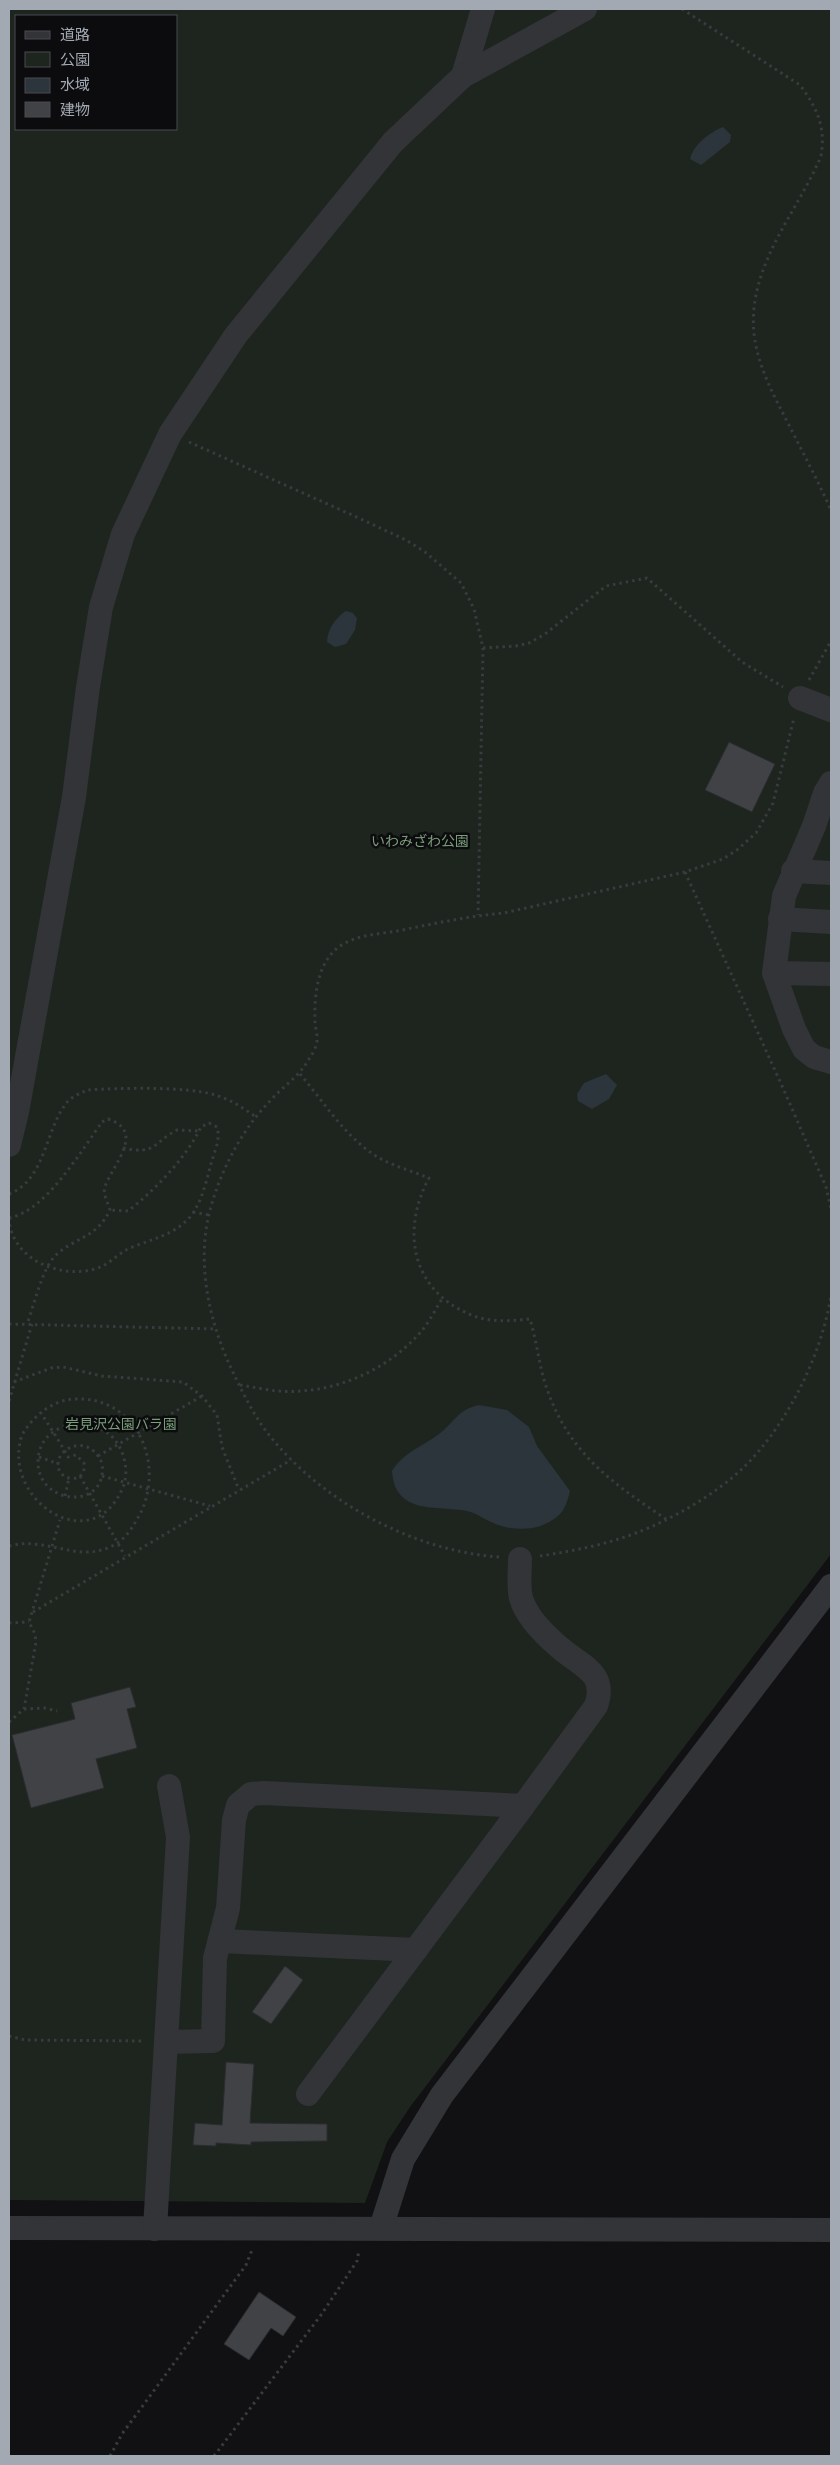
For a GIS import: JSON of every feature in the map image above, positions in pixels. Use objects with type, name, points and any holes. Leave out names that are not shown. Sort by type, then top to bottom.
[{"type":"street","points":[[463,76],[483,9]]},
{"type":"street","points":[[9,1145],[18,1112],[74,797],[101,606],[123,534],[170,434],[236,335],[393,142],[463,76],[585,9]]},
{"type":"street","points":[[800,698],[831,710]]},
{"type":"street","points":[[831,783],[825,793],[822,826],[793,871],[784,896],[774,973],[794,1029],[804,1049],[814,1057],[831,1062]]},
{"type":"street","points":[[793,871],[831,873]]},
{"type":"street","points":[[780,919],[831,922]]},
{"type":"street","points":[[774,973],[831,974]]},
{"type":"street","points":[[308,2094],[596,1706],[600,1688],[596,1678],[588,1668],[559,1647],[527,1610],[522,1598],[520,1559]]},
{"type":"street","points":[[374,2228],[403,2159],[442,2095],[831,1586]]},
{"type":"street","points":[[155,2229],[178,1837],[168,1786]]},
{"type":"street","points":[[166,2042],[213,2041],[215,1958],[221,1941],[228,1908],[234,1820],[238,1805],[251,1794],[264,1793],[523,1806]]},
{"type":"street","points":[[221,1941],[416,1950]]},
{"type":"street","points":[[9,2228],[831,2230]]},
{"type":"path","points":[[682,9],[800,85],[812,101],[822,122],[823,143],[821,156],[768,259],[760,280],[756,294],[754,332],[760,367],[831,510]]},
{"type":"path","points":[[170,434],[406,540],[425,552],[461,583],[474,610],[483,648],[478,915]]},
{"type":"path","points":[[483,648],[516,646],[529,643],[545,634],[606,586],[647,578],[742,662],[800,698]]},
{"type":"path","points":[[831,641],[800,698],[774,803],[762,823],[747,842],[723,859],[685,872],[504,913],[478,915],[352,939],[332,953],[320,976],[316,992],[316,1045],[300,1074],[284,1086],[256,1117],[235,1148],[209,1215],[205,1268],[207,1296],[224,1352],[239,1385],[261,1424],[291,1460],[330,1491],[389,1528],[429,1544],[456,1551],[520,1559],[579,1550],[637,1533],[666,1519],[707,1495],[745,1466],[769,1436],[795,1398],[817,1352],[831,1296]]},
{"type":"path","points":[[685,872],[795,1115],[826,1187],[831,1209]]},
{"type":"path","points":[[300,1074],[343,1127],[370,1151],[383,1160],[429,1178],[419,1200],[413,1221],[413,1235],[418,1262],[432,1286],[443,1297],[469,1314],[502,1321],[530,1319],[547,1389],[579,1448],[593,1466],[666,1519]]},
{"type":"path","points":[[9,1194],[15,1191],[32,1174],[42,1157],[64,1105],[74,1096],[87,1090],[191,1091],[214,1094],[240,1105],[256,1117]]},
{"type":"path","points":[[108,1119],[124,1126],[128,1134],[105,1186],[104,1193],[110,1210],[128,1211],[156,1187],[199,1131],[209,1123],[217,1127],[219,1133],[204,1191],[190,1217],[164,1237],[131,1248],[102,1266],[80,1271],[48,1267],[40,1264],[21,1249],[12,1232],[9,1218],[16,1216],[39,1201],[58,1183],[77,1160],[102,1122],[108,1119]]},
{"type":"path","points":[[123,1148],[146,1150],[159,1144],[177,1130],[199,1131]]},
{"type":"path","points":[[27,1324],[48,1267],[54,1257],[97,1230],[110,1210]]},
{"type":"path","points":[[193,1212],[209,1215]]},
{"type":"path","points":[[239,1385],[279,1391],[318,1389],[359,1377],[378,1369],[419,1335],[443,1297]]},
{"type":"path","points":[[9,1324],[216,1329]]},
{"type":"path","points":[[9,1401],[32,1324]]},
{"type":"path","points":[[14,1382],[51,1368],[63,1367],[102,1376],[156,1378],[183,1382],[202,1396],[217,1415],[222,1447],[239,1490]]},
{"type":"path","points":[[98,1456],[202,1396]]},
{"type":"path","points":[[9,1546],[33,1544],[88,1553],[102,1550],[118,1543],[128,1533],[141,1514],[150,1488],[147,1455],[138,1432],[116,1409],[95,1400],[73,1399],[52,1405],[34,1418],[21,1437],[15,1458],[16,1472]]},
{"type":"path","points":[[30,1501],[44,1512],[60,1520],[78,1522],[101,1513],[119,1497],[125,1482],[124,1460],[118,1444],[102,1430],[82,1423],[66,1426],[53,1432],[43,1444],[39,1457],[40,1473],[46,1484],[55,1492],[77,1497],[90,1493],[102,1476],[102,1463],[98,1456],[84,1445],[72,1446],[64,1450],[59,1458],[61,1472],[69,1478],[80,1476],[84,1470],[84,1463],[76,1455],[68,1457],[64,1450],[53,1432],[41,1413]]},
{"type":"path","points":[[39,1457],[59,1464]]},
{"type":"path","points":[[33,1612],[125,1556],[291,1460]]},
{"type":"path","points":[[80,1476],[125,1556]]},
{"type":"path","points":[[102,1476],[210,1506]]},
{"type":"path","points":[[66,1496],[69,1478]]},
{"type":"path","points":[[24,1709],[36,1642],[30,1622],[60,1520]]},
{"type":"path","points":[[9,1623],[30,1622]]},
{"type":"path","points":[[9,1722],[24,1709],[46,1708],[57,1711]]},
{"type":"path","points":[[9,2036],[25,2040],[100,2039],[166,2042]]},
{"type":"path","points":[[110,2456],[122,2434],[246,2265],[261,2228]]},
{"type":"path","points":[[214,2456],[322,2315],[374,2228]]},
{"type":"green space","name":"いわみざわ公園","points":[[9,9],[831,9],[831,1554],[410,2107],[387,2142],[365,2203],[9,2200]]},
{"type":"water","points":[[723,127],[731,135],[730,142],[701,165],[690,159],[695,149],[703,140]]},
{"type":"water","points":[[346,611],[353,613],[357,618],[355,630],[346,644],[335,647],[327,642],[330,628]]},
{"type":"water","points":[[606,1074],[617,1085],[609,1099],[592,1109],[578,1101],[577,1094],[584,1083]]},
{"type":"water","points":[[479,1405],[507,1410],[529,1427],[537,1446],[570,1491],[563,1510],[552,1521],[526,1529],[508,1528],[467,1511],[420,1506],[409,1502],[401,1495],[395,1485],[392,1471],[397,1464],[408,1454],[439,1434],[461,1413]]},
{"type":"building","points":[[729,742],[775,764],[752,812],[705,790]]},
{"type":"building","points":[[130,1687],[136,1707],[127,1709],[137,1748],[96,1759],[104,1788],[31,1808],[12,1735],[75,1719],[71,1703]]},
{"type":"building","points":[[285,1966],[303,1980],[271,2024],[252,2012]]},
{"type":"building","points":[[226,2062],[254,2064],[250,2123],[327,2124],[327,2141],[251,2142],[251,2145],[216,2143],[216,2146],[193,2145],[195,2123],[222,2125]]},
{"type":"building","points":[[259,2292],[296,2317],[283,2336],[271,2328],[249,2360],[224,2344]]},
{"type":"park label","name":"岩見沢公園バラ園","points":[[121,1424]]}]
